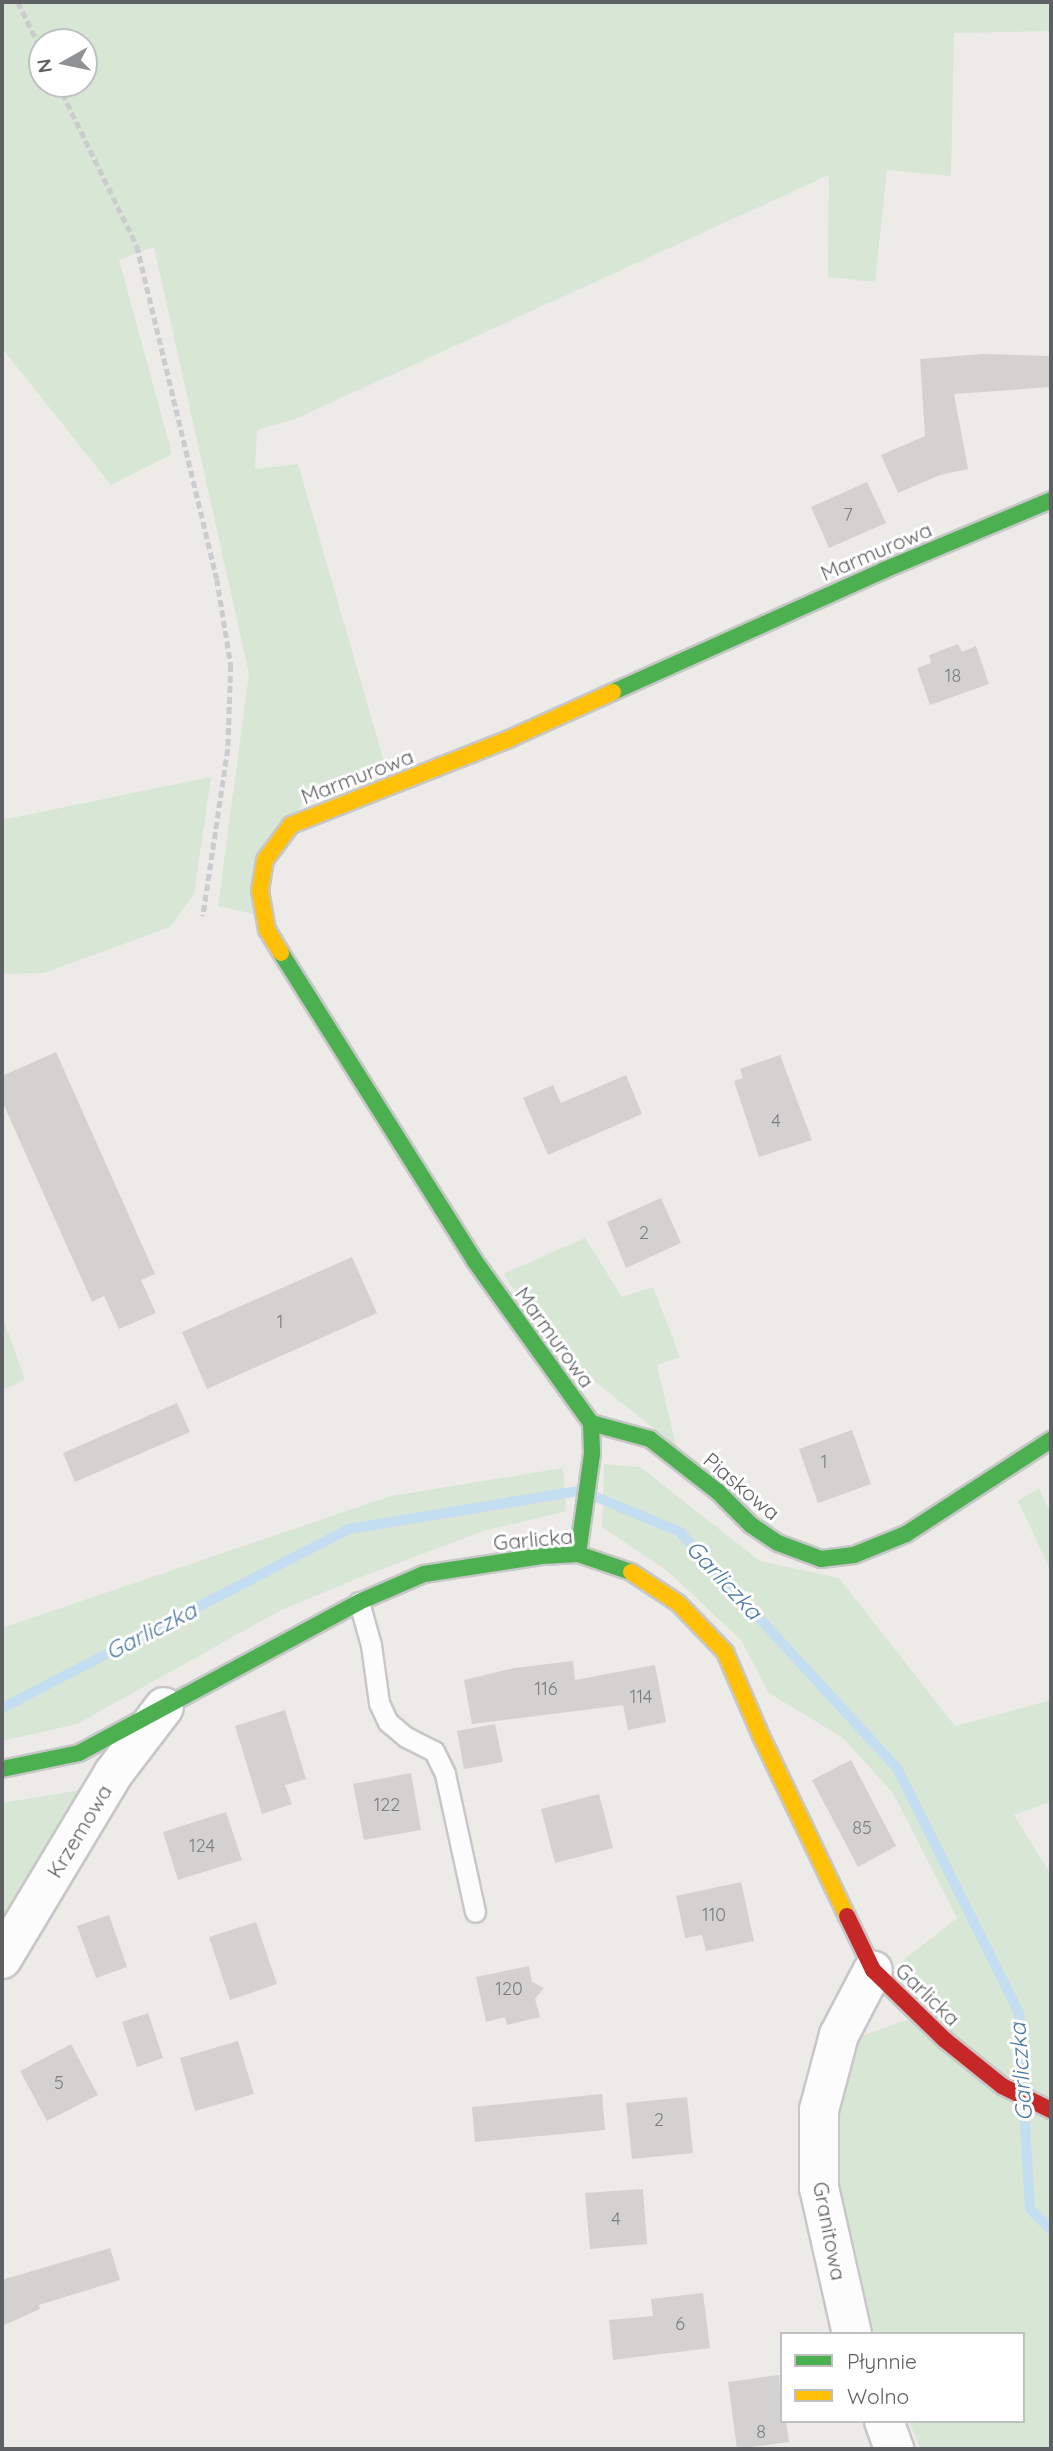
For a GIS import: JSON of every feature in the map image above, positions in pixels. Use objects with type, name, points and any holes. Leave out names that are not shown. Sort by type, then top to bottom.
[{"type":"street","name":"Marmurowa","points":[[592,1423],[474,1260],[267,930],[260,891],[265,860],[291,825],[509,739],[884,570],[1051,500]]},
{"type":"street","name":"Piaskowa","points":[[592,1423],[650,1439],[718,1492],[751,1525],[778,1543],[821,1559],[854,1555],[906,1534],[1051,1440]]},
{"type":"street","points":[[578,1554],[592,1454],[592,1423]]},
{"type":"street","name":"Garlicka","points":[[2,1769],[79,1754],[359,1602],[424,1574],[542,1556],[578,1554],[631,1572],[678,1603],[724,1652],[761,1736],[873,1970],[945,2040],[1002,2086],[1048,2109]]},
{"type":"street","name":"Krzemowa","points":[[2,1959],[114,1774],[164,1707]]},
{"type":"street","name":"Granitowa","points":[[852,2332],[819,2188],[819,2110],[839,2035],[873,1970]]},
{"type":"street","points":[[885,2423],[894,2449]]},
{"type":"lane","points":[[359,1602],[371,1645],[379,1703],[388,1722],[405,1737],[434,1751],[445,1774],[475,1912]]},
{"type":"path","points":[[18,2],[31,28]]},
{"type":"path","points":[[65,98],[137,246],[217,579],[231,665],[229,725],[203,915]]},
{"type":"green space","points":[[2,2],[1051,2],[1051,31],[954,33],[951,176],[887,170],[875,282],[828,277],[829,175],[295,419],[257,430],[255,469],[298,464],[385,765],[302,802],[254,914],[218,906],[249,674],[154,247],[119,260],[172,454],[111,485],[2,348]]},
{"type":"green space","points":[[211,777],[194,894],[170,927],[44,973],[2,974],[2,820]]},
{"type":"green space","points":[[585,1238],[622,1297],[653,1287],[680,1357],[657,1365],[676,1446],[559,1353],[503,1274]]},
{"type":"green space","points":[[2,1315],[25,1380],[2,1390]]},
{"type":"green space","points":[[604,1464],[640,1467],[760,1561],[839,1578],[955,1726],[1051,1700],[1051,1801],[1014,1815],[1051,1875],[1051,2449],[920,2449],[910,2423],[1025,2423],[1025,2332],[874,2332],[840,2246],[833,2107],[850,2040],[944,2007],[901,1962],[957,1918],[893,1793],[843,1738],[769,1693],[741,1640],[670,1573],[602,1527]]},
{"type":"green space","points":[[563,1468],[566,1511],[480,1532],[356,1579],[281,1610],[77,1724],[2,1741],[2,1628],[391,1496]]},
{"type":"green space","points":[[1039,1488],[1051,1514],[1051,1571],[1018,1501]]},
{"type":"green space","points":[[93,1788],[2,1923],[2,1803]]},
{"type":"building","points":[[983,354],[1051,356],[1051,387],[954,394],[968,469],[940,475],[898,493],[881,455],[925,436],[920,359]]},
{"type":"building","points":[[867,482],[886,523],[829,548],[811,507]]},
{"type":"building","points":[[958,644],[962,652],[976,646],[989,684],[930,705],[917,668],[931,663],[929,655]]},
{"type":"building","points":[[56,1052],[155,1274],[141,1280],[156,1313],[119,1329],[104,1296],[92,1302],[2,1101],[2,1076]]},
{"type":"building","points":[[780,1055],[812,1140],[759,1157],[734,1081],[743,1078],[740,1069]]},
{"type":"building","points":[[626,1075],[642,1114],[548,1155],[523,1098],[553,1085],[561,1103]]},
{"type":"building","points":[[661,1198],[681,1243],[626,1268],[607,1222]]},
{"type":"building","points":[[352,1257],[377,1313],[207,1389],[182,1332]]},
{"type":"building","points":[[177,1403],[190,1432],[75,1482],[63,1453]]},
{"type":"building","points":[[852,1430],[871,1484],[818,1503],[799,1449]]},
{"type":"building","points":[[573,1661],[575,1680],[655,1665],[666,1722],[628,1730],[623,1705],[472,1724],[464,1680],[514,1668]]},
{"type":"building","points":[[285,1710],[306,1779],[285,1785],[292,1804],[262,1814],[235,1726]]},
{"type":"building","points":[[495,1724],[503,1762],[464,1769],[457,1731]]},
{"type":"building","points":[[851,1760],[896,1846],[858,1867],[812,1780]]},
{"type":"building","points":[[411,1773],[421,1830],[364,1840],[353,1784]]},
{"type":"building","points":[[599,1794],[613,1848],[555,1863],[541,1809]]},
{"type":"building","points":[[226,1812],[242,1860],[178,1880],[163,1832]]},
{"type":"building","points":[[741,1882],[754,1941],[706,1951],[702,1935],[685,1938],[676,1896]]},
{"type":"building","points":[[109,1915],[127,1967],[96,1978],[77,1926]]},
{"type":"building","points":[[256,1922],[277,1984],[230,2000],[209,1937]]},
{"type":"building","points":[[529,1966],[532,1982],[544,1988],[535,1999],[540,2017],[507,2025],[505,2017],[486,2022],[476,1977]]},
{"type":"building","points":[[148,2013],[163,2058],[137,2067],[122,2022]]},
{"type":"building","points":[[238,2041],[254,2094],[195,2111],[180,2058]]},
{"type":"building","points":[[71,2044],[98,2095],[47,2121],[20,2071]]},
{"type":"building","points":[[602,2094],[605,2130],[475,2142],[472,2107]]},
{"type":"building","points":[[687,2097],[693,2153],[632,2159],[626,2103]]},
{"type":"building","points":[[643,2189],[647,2244],[590,2249],[585,2193]]},
{"type":"building","points":[[110,2248],[120,2280],[39,2305],[40,2309],[2,2326],[2,2280]]},
{"type":"building","points":[[703,2293],[710,2348],[613,2360],[609,2320],[653,2316],[651,2299]]},
{"type":"building","points":[[779,2375],[780,2423],[786,2423],[789,2442],[737,2449],[728,2382]]},
{"type":"waterway","name":"Garliczka","points":[[2,1708],[349,1529],[579,1491]]},
{"type":"waterway","name":"Garliczka","points":[[594,1496],[680,1532],[897,1768],[1019,2013],[1023,2086]]},
{"type":"waterway","name":"Garliczka","points":[[1024,2106],[1030,2209],[1051,2230]]},
{"type":"traffic: fast","points":[[613,692],[884,570],[1051,500]]},
{"type":"traffic: fast","points":[[281,953],[474,1260],[591,1423],[592,1454],[578,1554]]},
{"type":"traffic: fast","points":[[591,1423],[650,1439],[718,1492],[751,1525],[778,1543],[821,1559],[854,1555],[906,1534],[1051,1440]]},
{"type":"traffic: fast","points":[[2,1769],[79,1753],[359,1602],[424,1574],[542,1556],[578,1554],[631,1572]]},
{"type":"traffic: slow","points":[[281,953],[267,930],[260,891],[265,860],[291,825],[509,739],[613,692]]},
{"type":"traffic: slow","points":[[631,1572],[678,1603],[725,1652],[761,1736],[847,1916]]},
{"type":"traffic: jam","points":[[847,1916],[873,1970],[945,2040],[1002,2086],[1051,2110]]}]
